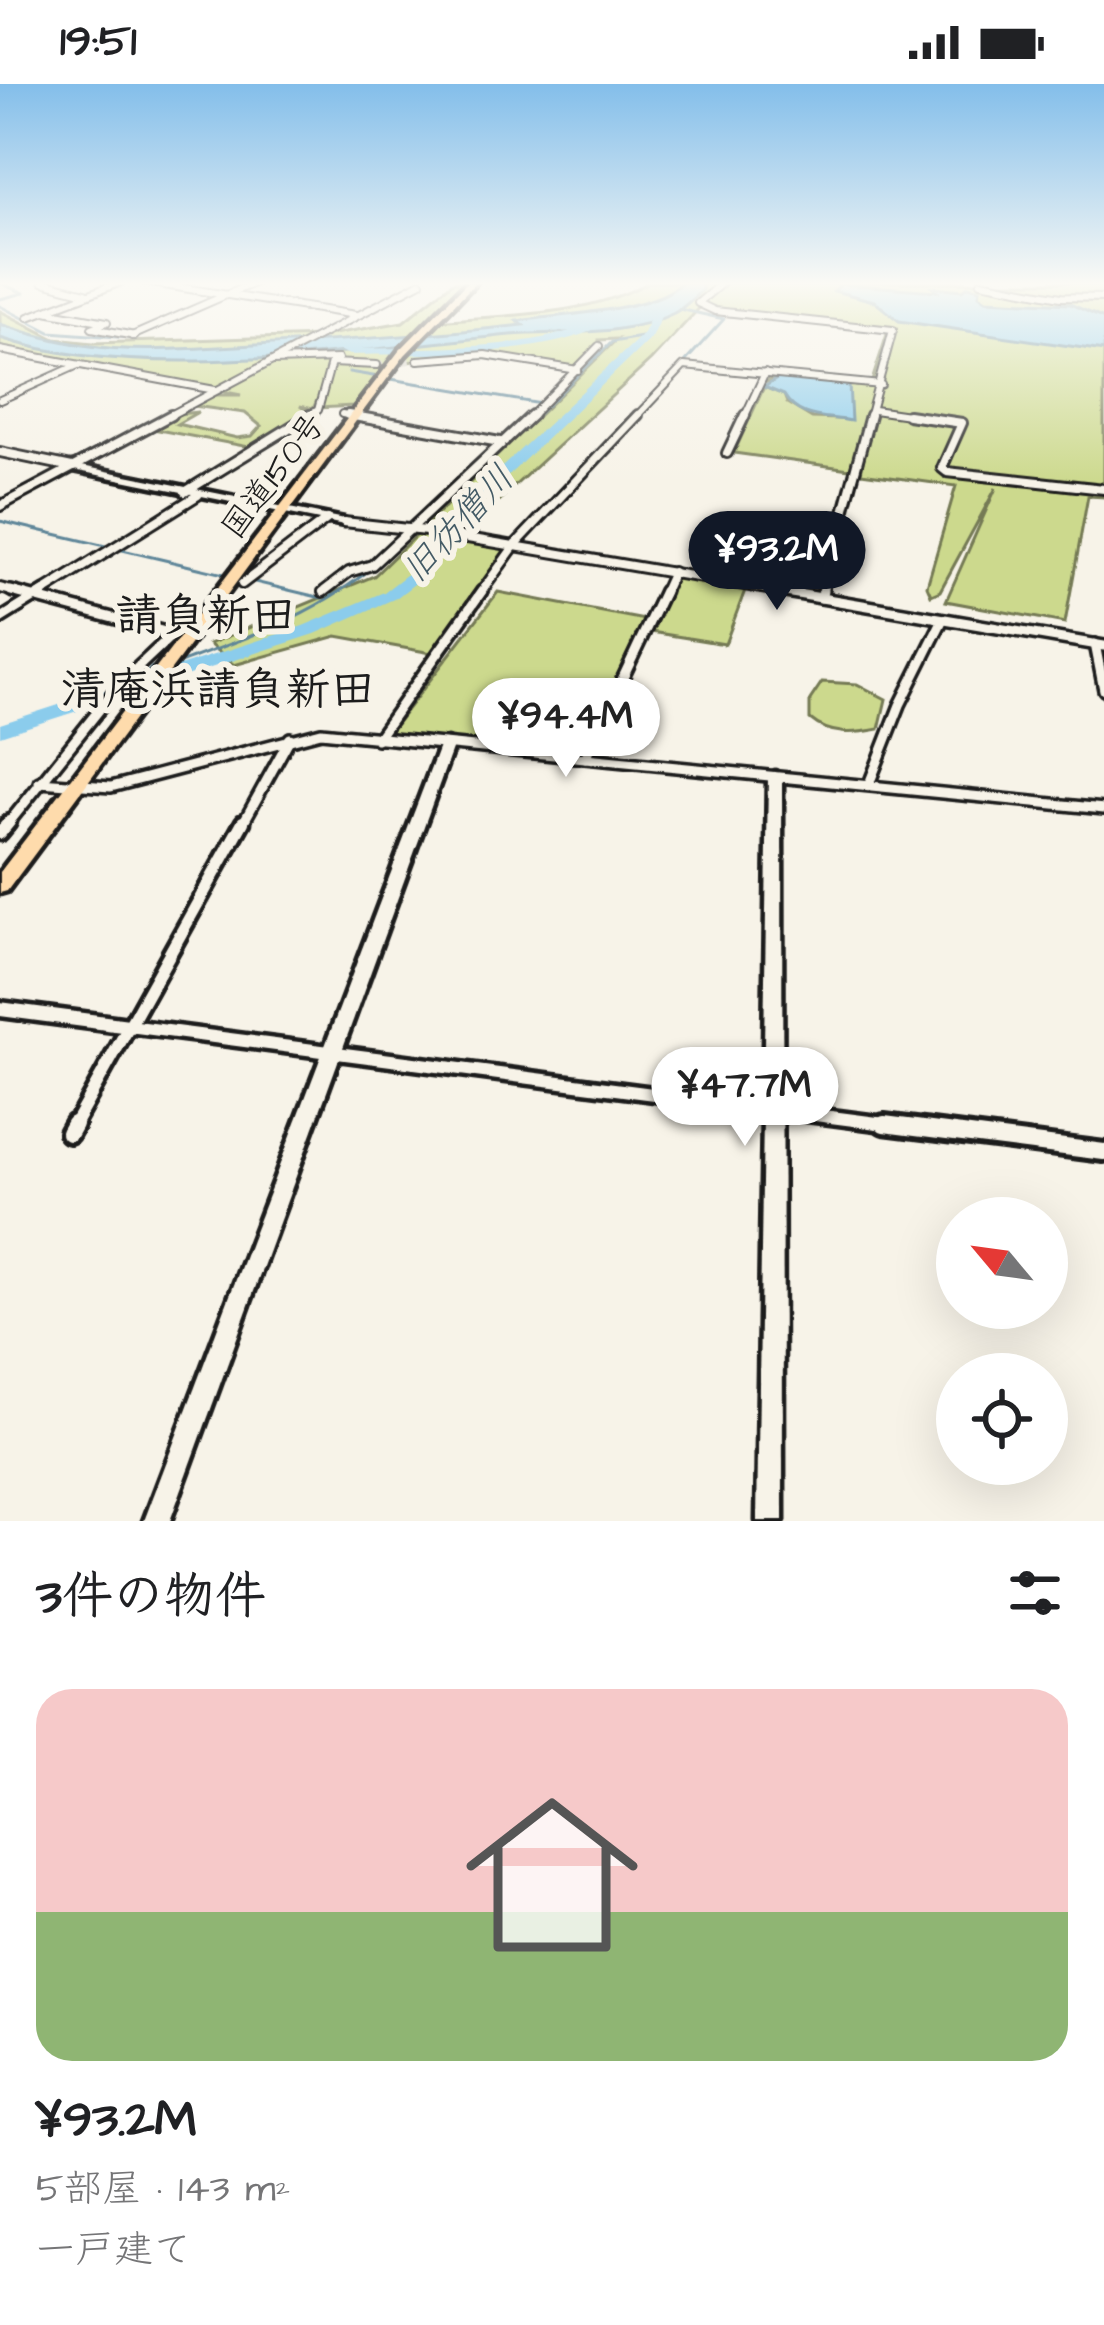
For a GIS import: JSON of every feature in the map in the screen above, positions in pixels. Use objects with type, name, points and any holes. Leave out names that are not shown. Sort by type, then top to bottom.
[{"type":"highway","name":"国道150号","points":[[0,886],[283,510],[348,415],[406,349]]},
{"type":"street","points":[[0,506],[292,349]]},
{"type":"street","points":[[323,592],[349,572],[372,565],[596,349]]},
{"type":"street","points":[[821,598],[888,349]]},
{"type":"street","points":[[0,350],[216,390]]},
{"type":"street","points":[[418,360],[484,355],[578,370]]},
{"type":"street","points":[[185,492],[318,410],[332,363],[373,364],[340,359],[270,361]]},
{"type":"street","points":[[0,400],[78,365]]},
{"type":"street","points":[[377,739],[515,545],[684,366],[880,385]]},
{"type":"street","points":[[727,453],[765,373]]},
{"type":"street","points":[[874,410],[962,423],[944,459],[942,468],[947,472],[1104,489]]},
{"type":"street","points":[[348,415],[500,442]]},
{"type":"street","points":[[0,452],[344,522],[515,545],[1100,645],[1104,690]]},
{"type":"street","points":[[0,619],[199,495]]},
{"type":"street","points":[[242,584],[327,519]]},
{"type":"street","points":[[586,758],[673,572]]},
{"type":"street","points":[[0,588],[172,634],[119,685],[6,819],[0,833]]},
{"type":"street","points":[[868,784],[943,619]]},
{"type":"street","points":[[39,782],[111,787],[321,732],[1104,808]]},
{"type":"street","points":[[69,1133],[290,737]]},
{"type":"street","points":[[158,1521],[447,744]]},
{"type":"street","points":[[770,1521],[775,777]]},
{"type":"street","points":[[0,1010],[1104,1153]]},
{"type":"green space","points":[[10,349],[596,349],[577,368],[485,354],[386,364],[353,406],[319,408],[333,362],[313,409],[300,406],[307,411],[301,418],[249,447],[153,429],[178,414],[198,412],[177,424],[237,438],[252,436],[261,426],[245,413],[194,406],[212,395],[241,395]]},
{"type":"green space","points":[[607,349],[661,349],[457,539],[505,549],[432,653],[337,636],[234,665],[209,644],[374,576]]},
{"type":"green space","points":[[882,349],[1104,349],[1104,497],[1088,496],[1065,623],[946,601],[996,488],[940,591],[931,595],[927,586],[956,486],[861,473],[873,407],[850,469],[734,453],[764,387],[784,395],[787,403],[812,418],[839,419],[781,377],[767,382],[768,374],[871,384]]},
{"type":"green space","points":[[673,572],[747,585],[725,644],[645,631]]},
{"type":"green space","points":[[498,592],[645,620],[579,753],[389,733]]},
{"type":"green space","points":[[822,682],[857,684],[886,699],[879,729],[843,732],[810,719],[810,700]]},
{"type":"water","points":[[45,349],[370,349],[185,361]]},
{"type":"water","points":[[780,377],[849,384],[851,421],[804,413],[784,395],[764,387]]},
{"type":"waterway","points":[[343,349],[442,349]]},
{"type":"waterway","points":[[532,420],[605,349]]},
{"type":"waterway","name":"旧彷僧川","points":[[0,730],[309,630],[390,595],[412,578],[473,502],[633,349]]},
{"type":"waterway","points":[[685,362],[697,349]]},
{"type":"waterway","points":[[349,372],[541,404]]},
{"type":"waterway","points":[[0,521],[228,575]]},
{"type":"waterway","points":[[177,664],[297,616],[350,584],[403,541]]},
{"type":"waterway","points":[[479,603],[519,548]]},
{"type":"waterway","points":[[238,578],[322,598]]},
{"type":"waterway","points":[[135,687],[152,667],[161,666]]},
{"type":"tunnel","points":[[377,365],[418,360]]},
{"type":"district","name":"請負新田","points":[[206,614]]},
{"type":"district","name":"清庵浜請負新田","points":[[218,688]]}]
